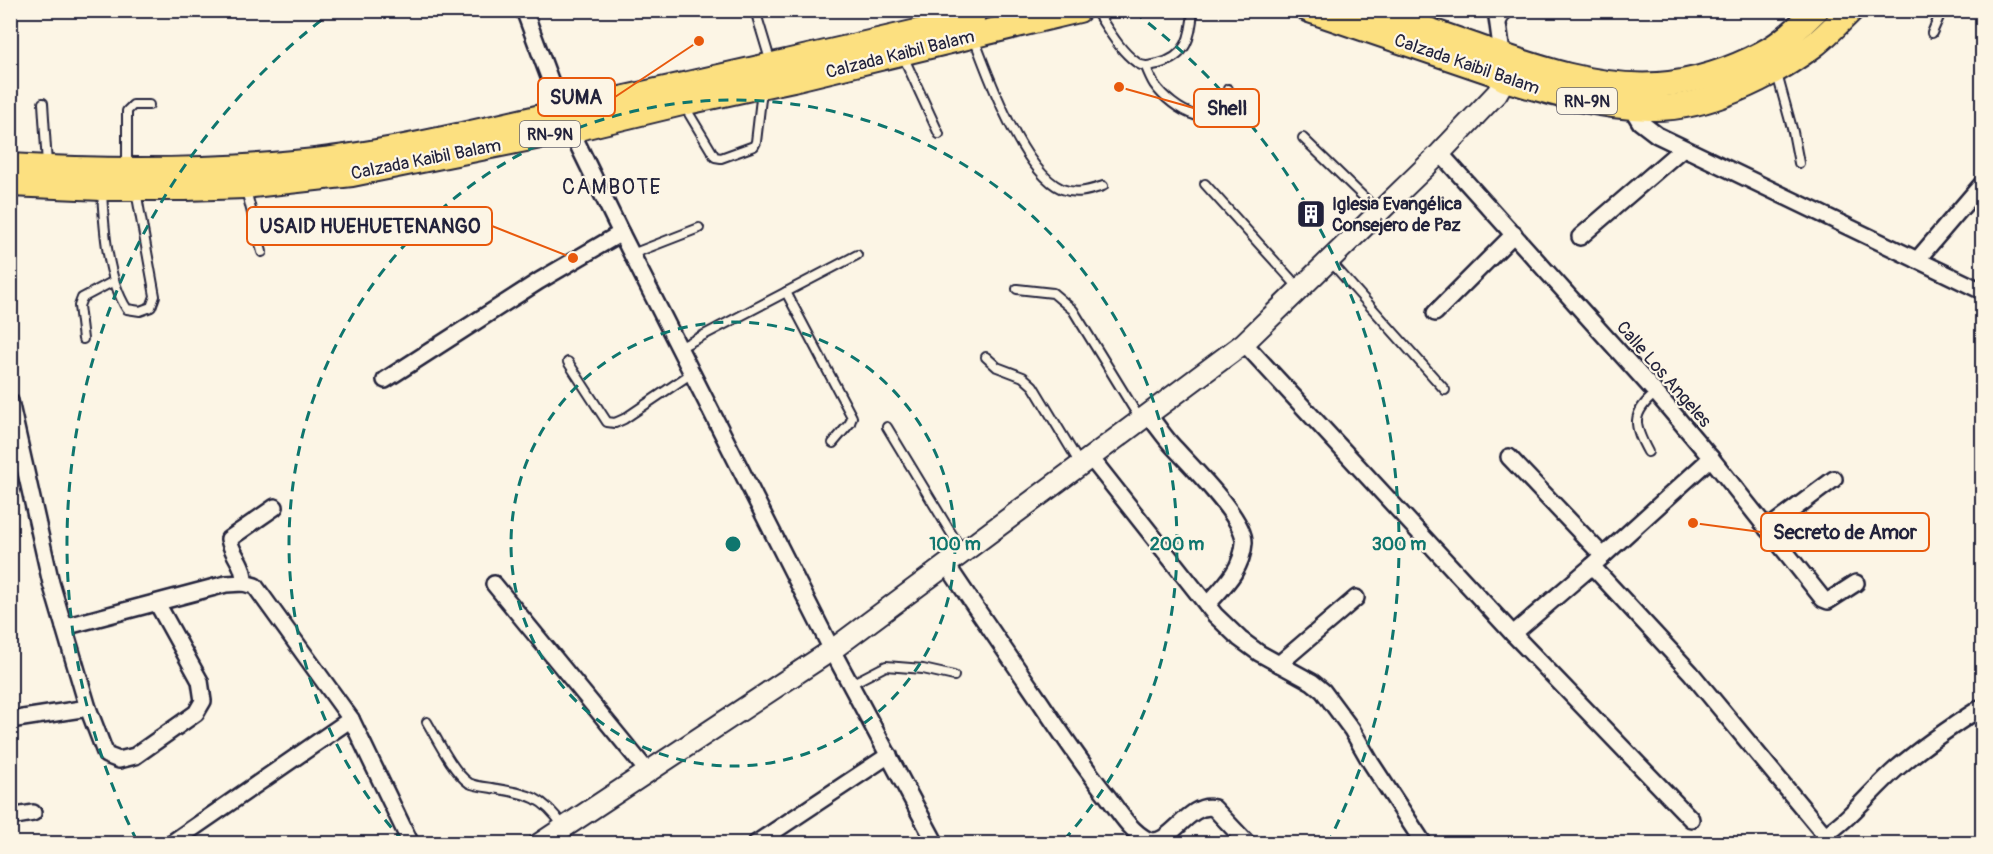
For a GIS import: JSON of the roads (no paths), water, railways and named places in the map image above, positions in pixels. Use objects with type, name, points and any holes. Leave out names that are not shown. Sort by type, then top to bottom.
[{"type":"main road","name":"Calzada Kaibil Balam","points":[[10,166],[47,168],[132,179],[245,186],[352,174],[566,121],[767,75],[1010,10]]},
{"type":"main road","name":"Calzada Kaibil Balam","points":[[10,184],[102,188],[132,179],[305,162],[682,103],[767,75],[901,53],[1079,10]]},
{"type":"main road","name":"Calzada Kaibil Balam","points":[[1309,10],[1494,73],[1504,68],[1567,75],[1592,81],[1644,85],[1679,82],[1716,73],[1764,53],[1795,30],[1816,10]]},
{"type":"main road","name":"Calzada Kaibil Balam","points":[[1371,10],[1406,19],[1504,68],[1571,98],[1631,107],[1670,107],[1738,88],[1816,44],[1851,10]]},
{"type":"street","points":[[524,10],[566,121],[621,233],[832,650],[936,843]]},
{"type":"street","points":[[539,843],[832,650],[1244,343],[1440,153],[1497,93],[1504,68],[1496,10]]},
{"type":"street","points":[[1631,107],[1647,129],[1683,148],[1983,291]]},
{"type":"street","points":[[1580,237],[1683,148]]},
{"type":"street","name":"Calle Los Angeles","points":[[1440,153],[1656,393],[1825,601],[1856,583]]},
{"type":"street","points":[[1917,260],[1983,184]]},
{"type":"street","points":[[385,381],[539,281],[621,233]]},
{"type":"street","points":[[1435,313],[1514,234]]},
{"type":"street","points":[[1244,343],[1513,634],[1691,819]]},
{"type":"street","points":[[10,401],[40,539],[88,708],[106,755],[118,760],[135,756],[196,713],[203,701],[200,681],[157,603]]},
{"type":"street","points":[[1144,418],[1231,513],[1244,540],[1241,559],[1233,576],[1207,605]]},
{"type":"street","points":[[1509,457],[1691,673],[1821,839],[1843,823],[1896,770],[1945,730],[1983,707]]},
{"type":"street","points":[[1513,634],[1598,561],[1711,458]]},
{"type":"street","points":[[1086,461],[1207,605],[1240,639],[1323,691],[1352,730],[1424,843]]},
{"type":"street","points":[[1767,529],[1834,479]]},
{"type":"street","points":[[244,583],[242,564],[230,544],[230,539],[275,507]]},
{"type":"street","points":[[947,565],[1090,776],[1136,831],[1150,841],[1159,840],[1202,807],[1209,807],[1214,808],[1248,843]]},
{"type":"street","points":[[64,627],[226,584],[244,583],[255,586],[351,719],[411,843]]},
{"type":"street","points":[[494,584],[648,772]]},
{"type":"street","points":[[1278,663],[1356,598]]},
{"type":"street","points":[[10,720],[88,708]]},
{"type":"street","points":[[170,843],[351,719]]},
{"type":"street","points":[[755,843],[889,755]]},
{"type":"street","points":[[10,817],[33,813]]},
{"type":"lane","points":[[682,103],[715,157],[721,158],[754,146],[767,75],[755,10]]},
{"type":"lane","points":[[1095,10],[1126,53],[1137,64],[1146,67],[1163,63],[1181,53],[1191,34],[1193,10]]},
{"type":"lane","points":[[1499,26],[1509,10]]},
{"type":"lane","points":[[1932,33],[1942,10]]},
{"type":"lane","points":[[973,36],[1004,111],[1028,154],[1045,176],[1062,189],[1083,193],[1103,186]]},
{"type":"lane","points":[[901,53],[939,134]]},
{"type":"lane","points":[[1146,67],[1154,84],[1165,97],[1182,110],[1197,116],[1209,118],[1220,112],[1227,103],[1228,89]]},
{"type":"lane","points":[[1775,69],[1793,132],[1799,163]]},
{"type":"lane","points":[[43,103],[47,168]]},
{"type":"lane","points":[[102,188],[104,220],[114,281],[119,297],[127,309],[140,311],[151,307],[155,296],[132,179],[127,111],[132,105],[149,105]]},
{"type":"lane","points":[[1303,138],[1378,211]]},
{"type":"lane","points":[[1205,183],[1299,288]]},
{"type":"lane","points":[[245,186],[262,252]]},
{"type":"lane","points":[[632,254],[699,228]]},
{"type":"lane","points":[[680,348],[857,255]]},
{"type":"lane","points":[[1329,260],[1445,390]]},
{"type":"lane","points":[[83,339],[79,306],[82,298],[114,281]]},
{"type":"lane","points":[[1017,289],[1053,293],[1073,310],[1144,418]]},
{"type":"lane","points":[[786,292],[852,417],[850,423],[833,443]]},
{"type":"lane","points":[[986,357],[997,368],[1023,377],[1032,386],[1086,461]]},
{"type":"lane","points":[[568,362],[607,422],[615,423],[692,373]]},
{"type":"lane","points":[[1648,453],[1639,436],[1635,421],[1639,410],[1656,393]]},
{"type":"lane","points":[[887,427],[962,552]]},
{"type":"lane","points":[[851,684],[886,666],[923,669],[954,676]]},
{"type":"lane","points":[[427,722],[459,772],[470,784],[521,793],[543,802],[553,811],[564,827]]},
{"type":"place","name":"SUMA","points":[[699,41]]},
{"type":"place","name":"Shell","points":[[1119,87]]},
{"type":"place","name":"Iglesia Evangélica Consejero de Paz","points":[[1311,214]]},
{"type":"place","name":"USAID HUEHUETENANGO","points":[[573,258]]},
{"type":"place","name":"Secreto de Amor","points":[[1693,523]]},
{"type":"district","name":"CAMBOTE","points":[[612,187]]}]
